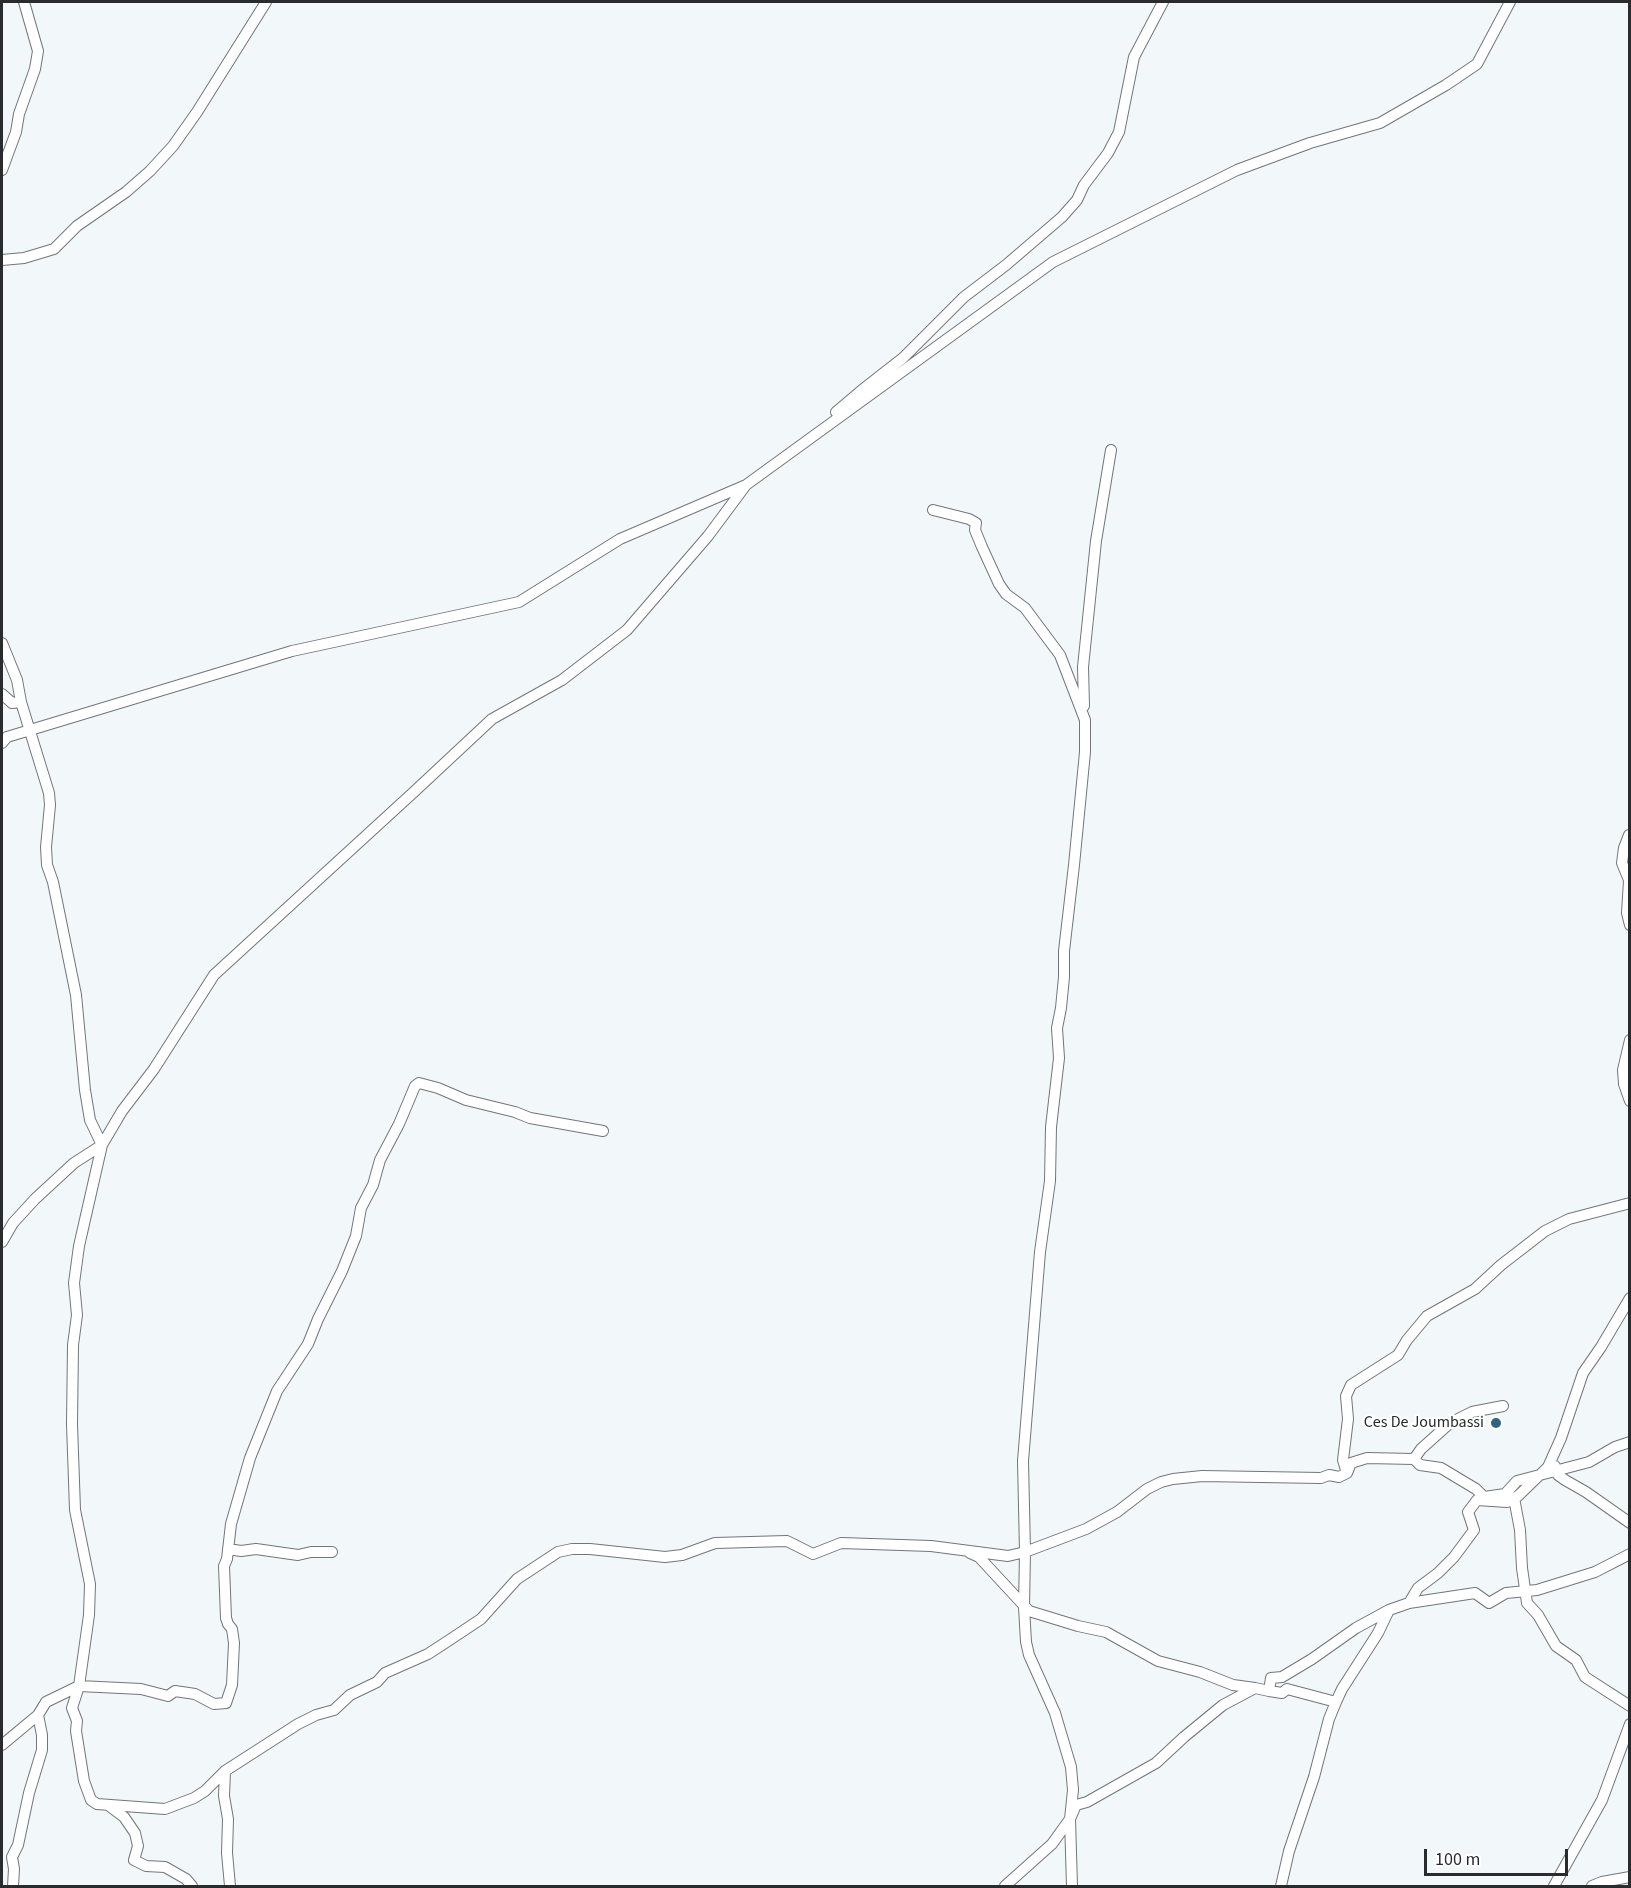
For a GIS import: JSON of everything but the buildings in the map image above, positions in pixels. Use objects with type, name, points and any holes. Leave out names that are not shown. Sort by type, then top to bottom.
[{"type":"street","points":[[2,170],[16,132],[19,114],[38,51],[24,2]]},
{"type":"street","points":[[2,260],[24,258],[54,249],[77,226],[126,192],[150,171],[173,146],[191,120],[266,2]]},
{"type":"street","points":[[796,449],[861,390],[903,358],[964,297],[1062,217],[1077,200],[1084,185],[1108,153],[1119,132],[1134,57],[1162,2]]},
{"type":"street","points":[[2,743],[7,737],[292,651],[519,602],[620,539],[746,484],[1053,262],[1237,170],[1310,143],[1380,123],[1446,85],[1477,64],[1510,2]]},
{"type":"street","points":[[1072,1887],[1070,1819],[1073,1790],[1071,1767],[1055,1713],[1029,1655],[1024,1607],[1023,1461],[1040,1252],[1050,1181],[1051,1127],[1059,1058],[1057,1028],[1061,1008],[1064,951],[1084,752],[1083,690],[1086,639],[1097,530],[1111,450]]},
{"type":"street","points":[[746,484],[708,536],[627,630],[562,680],[492,718],[214,975],[154,1069],[122,1111],[102,1145],[79,1246],[74,1283],[77,1315],[73,1345],[72,1424],[75,1510],[87,1559],[90,1584],[89,1615],[79,1686],[72,1708],[77,1721],[76,1731],[84,1782],[91,1800],[97,1804],[165,1809],[173,1808],[180,1802],[194,1798],[205,1791],[225,1771],[298,1724],[316,1715],[334,1710],[350,1695],[377,1682],[385,1673],[428,1654],[481,1619],[517,1579],[558,1552],[590,1549],[665,1557],[682,1556],[715,1543],[787,1541],[813,1554],[841,1543],[931,1546],[1008,1556],[1025,1552],[1101,1521],[1147,1489],[1173,1479],[1237,1476],[1322,1478],[1329,1475],[1339,1477],[1347,1473],[1351,1463],[1367,1458],[1414,1459],[1420,1465],[1440,1468],[1476,1489],[1484,1497],[1505,1494],[1517,1481],[1535,1477]]},
{"type":"street","points":[[933,510],[969,519],[976,523],[975,530],[999,584],[1006,594],[1024,608],[1060,655],[1085,720]]},
{"type":"street","points":[[2,643],[17,680],[21,702],[49,793],[47,866],[53,882],[76,995],[90,1120],[102,1145]]},
{"type":"street","points":[[2,693],[12,703],[21,702]]},
{"type":"street","points":[[1629,836],[1624,848],[1622,863],[1629,880],[1627,913],[1629,925]]},
{"type":"street","points":[[1629,1040],[1623,1070],[1629,1101]]},
{"type":"street","points":[[2,1745],[38,1715],[46,1702],[79,1686],[141,1689],[168,1696],[175,1691],[195,1694],[214,1704],[226,1703],[233,1675],[234,1643],[232,1629],[226,1618],[224,1566],[231,1524],[250,1458],[277,1391],[308,1344],[352,1247],[361,1208],[373,1185],[380,1160],[415,1086],[419,1083],[438,1088],[466,1100],[530,1118],[603,1131]]},
{"type":"street","points":[[2,1242],[13,1223],[35,1199],[74,1163],[102,1145]]},
{"type":"street","points":[[1347,1473],[1343,1460],[1348,1419],[1346,1396],[1351,1385],[1398,1355],[1427,1316],[1475,1289],[1545,1231],[1569,1219],[1629,1203]]},
{"type":"street","points":[[1629,1298],[1601,1347],[1582,1373],[1554,1465],[1558,1475],[1587,1492],[1629,1523]]},
{"type":"street","points":[[1414,1459],[1421,1449],[1450,1423],[1472,1412],[1503,1406]]},
{"type":"street","points":[[1409,1603],[1418,1588],[1454,1557],[1474,1530],[1468,1512],[1477,1500],[1507,1502],[1548,1467],[1590,1462],[1615,1447],[1629,1442]]},
{"type":"street","points":[[1514,1498],[1520,1530],[1524,1591],[1527,1603],[1538,1615],[1556,1646],[1576,1660],[1585,1677],[1629,1706]]},
{"type":"street","points":[[228,1549],[242,1551],[256,1549],[298,1555],[332,1551]]},
{"type":"street","points":[[968,1552],[979,1557],[1024,1607],[1037,1614],[1106,1632],[1158,1661],[1200,1672],[1233,1685],[1282,1693],[1287,1689],[1336,1702]]},
{"type":"street","points":[[1269,1691],[1271,1678],[1282,1677],[1356,1628],[1389,1610],[1409,1603],[1475,1593],[1489,1603],[1506,1593],[1537,1590],[1595,1572],[1629,1554]]},
{"type":"street","points":[[1279,1884],[1336,1702],[1378,1633],[1389,1610]]},
{"type":"street","points":[[1005,1887],[1052,1844],[1070,1819],[1076,1805],[1096,1797],[1156,1763],[1216,1710],[1255,1688]]},
{"type":"street","points":[[14,1887],[12,1857],[18,1845],[29,1793],[42,1750],[38,1715]]},
{"type":"street","points":[[1554,1887],[1602,1800],[1629,1724]]},
{"type":"street","points":[[225,1771],[224,1796],[228,1820],[227,1853],[230,1887]]},
{"type":"street","points":[[108,1805],[124,1817],[135,1833],[138,1846],[134,1860],[146,1866],[165,1867],[186,1879],[192,1887]]},
{"type":"street","points":[[1592,1887],[1602,1882],[1629,1877]]},
{"type":"place","name":"Ces De Joumbassi","points":[[1496,1423]]}]
